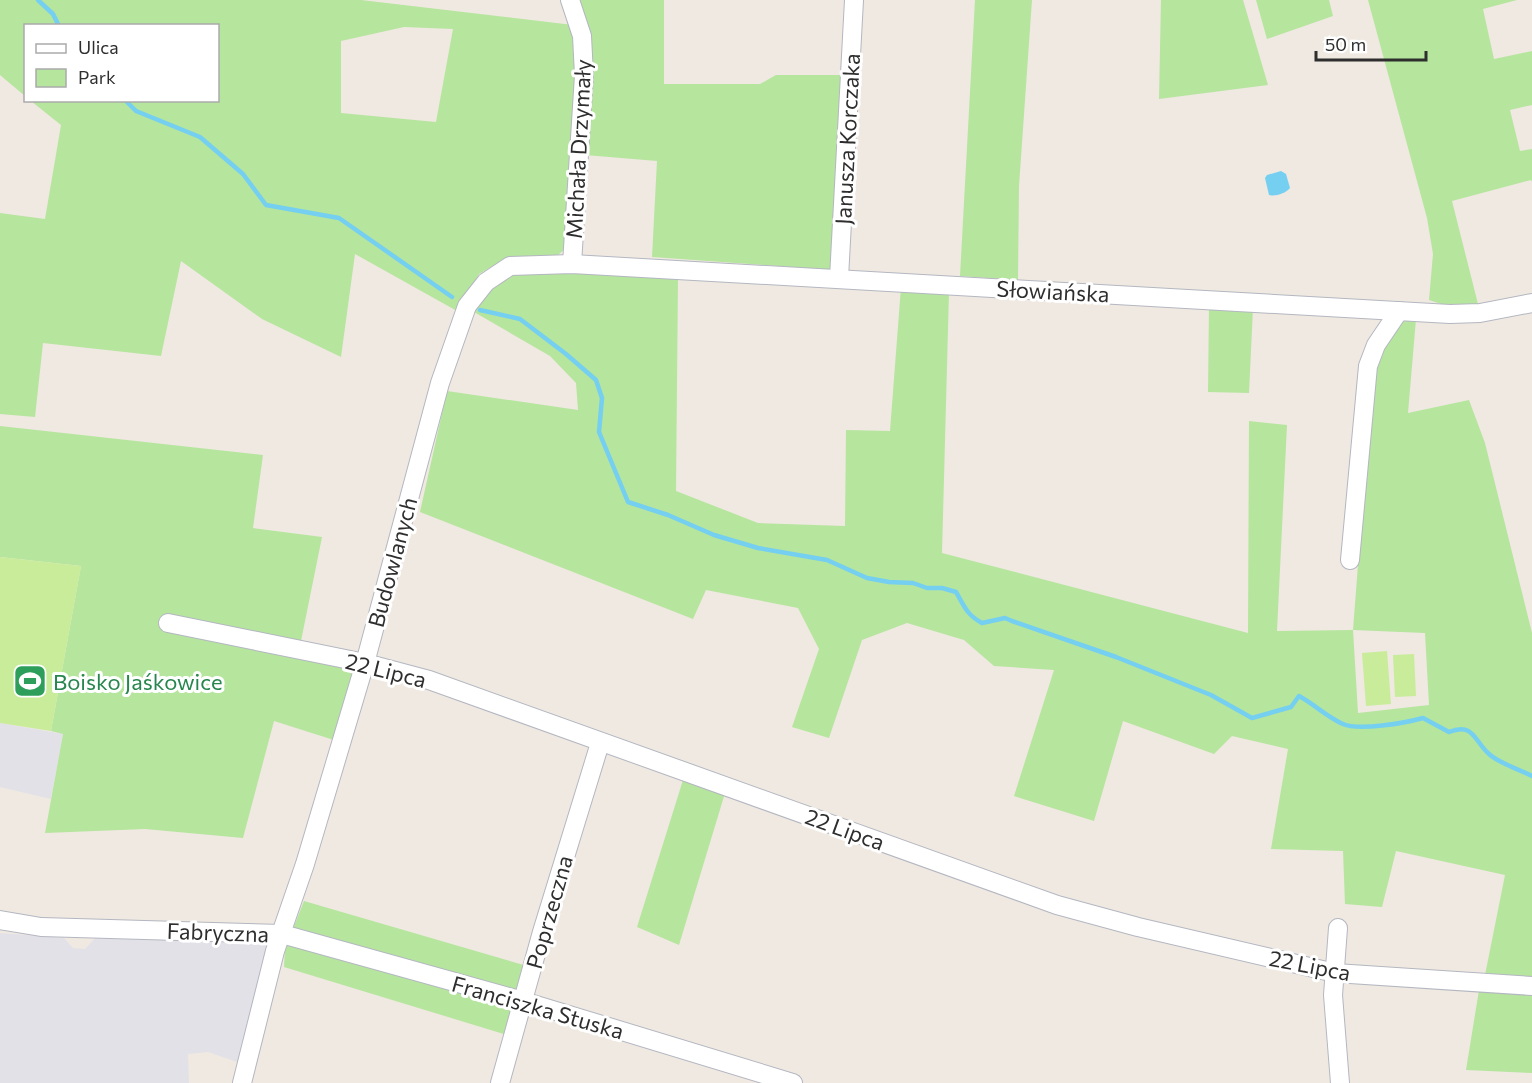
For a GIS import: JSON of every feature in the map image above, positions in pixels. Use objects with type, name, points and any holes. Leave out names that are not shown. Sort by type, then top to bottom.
[{"type":"street","name":"Michała Drzymały","points":[[570,0],[582,36],[584,75],[572,264]]},
{"type":"street","name":"Janusza Korczaka","points":[[839,278],[854,0]]},
{"type":"street","name":"Słowiańska","points":[[572,264],[1449,314],[1480,313],[1532,303]]},
{"type":"street","name":"Budowlanych","points":[[282,934],[365,663],[440,383],[467,306],[486,282],[510,266],[572,264]]},
{"type":"street","points":[[1350,560],[1357,497],[1363,400],[1368,366],[1377,345],[1399,311]]},
{"type":"street","name":"22 Lipca","points":[[168,623],[365,663],[429,680],[1057,905],[1138,927],[1335,973],[1532,986]]},
{"type":"street","name":"Poprzeczna","points":[[500,1083],[600,743]]},
{"type":"street","name":"Fabryczna","points":[[0,920],[41,927],[282,934],[275,951],[243,1083]]},
{"type":"street","points":[[1338,928],[1333,995],[1340,1083]]},
{"type":"street","name":"Franciszka Stuska","points":[[282,934],[523,1001],[793,1083]]},
{"type":"shaded area","points":[[0,723],[63,734],[51,799],[0,787]]},
{"type":"shaded area","points":[[0,933],[64,938],[73,948],[85,949],[96,937],[277,945],[246,1065],[208,1052],[188,1054],[189,1083],[0,1083]]},
{"type":"green space","points":[[0,0],[361,0],[573,25],[580,53],[568,246],[557,256],[503,260],[479,274],[457,311],[355,254],[341,357],[262,319],[181,261],[161,356],[43,343],[35,417],[0,414],[0,213],[45,219],[61,125],[32,102],[219,102],[219,24],[24,24],[24,95],[0,75]],"holes":[[[404,27],[453,29],[436,122],[341,113],[341,41]]]},
{"type":"green space","points":[[577,0],[664,0],[664,84],[760,84],[776,75],[845,75],[834,270],[652,257],[657,161],[585,155]]},
{"type":"green space","points":[[975,0],[1032,0],[1019,186],[1018,280],[960,276]]},
{"type":"green space","points":[[1161,0],[1243,0],[1268,85],[1159,99]]},
{"type":"green space","points":[[1256,0],[1329,0],[1333,16],[1267,39]]},
{"type":"green space","points":[[1368,0],[1517,0],[1483,9],[1494,59],[1532,51],[1532,105],[1510,110],[1520,151],[1532,149],[1532,182],[1531,180],[1452,201],[1478,304],[1447,306],[1429,300],[1433,254],[1427,218]]},
{"type":"green space","points":[[547,272],[678,278],[676,491],[758,523],[845,526],[846,430],[890,431],[901,287],[949,292],[942,553],[1248,633],[1249,421],[1287,425],[1277,631],[1353,630],[1373,370],[1397,323],[1416,319],[1408,413],[1469,400],[1485,443],[1532,633],[1532,980],[1485,975],[1505,875],[1396,851],[1382,907],[1345,904],[1343,851],[1271,849],[1288,749],[1232,736],[1214,754],[1123,721],[1094,821],[1014,796],[1054,670],[994,666],[964,640],[907,623],[862,640],[829,738],[792,727],[819,649],[798,608],[706,590],[693,619],[420,512],[447,391],[578,410],[576,383],[550,356],[474,312],[486,291],[510,275]],"holes":[[[1353,630],[1425,633],[1429,705],[1358,713]]]},
{"type":"green space","points":[[1209,307],[1253,308],[1249,393],[1208,392]]},
{"type":"green space","points":[[0,426],[263,455],[253,528],[322,537],[301,641],[359,667],[337,741],[274,721],[243,838],[145,829],[45,833],[63,734],[51,731],[81,566],[0,557]]},
{"type":"green space","name":"Boisko Jaśkowice","points":[[0,557],[81,566],[51,731],[0,723]]},
{"type":"green space","points":[[1387,651],[1391,704],[1366,706],[1362,653]]},
{"type":"green space","points":[[1414,654],[1416,696],[1395,697],[1393,655]]},
{"type":"green space","points":[[683,780],[725,793],[679,945],[637,927]]},
{"type":"green space","points":[[304,901],[527,966],[507,1035],[284,967],[285,949]]},
{"type":"green space","points":[[1479,990],[1532,993],[1532,1073],[1466,1070]]},
{"type":"water","points":[[1281,171],[1286,174],[1290,188],[1280,194],[1269,195],[1265,178],[1267,175]]},
{"type":"waterway","points":[[38,0],[53,14],[58,24]]},
{"type":"waterway","points":[[127,102],[136,111],[200,137],[243,174],[266,205],[339,218],[452,297]]},
{"type":"waterway","points":[[480,310],[520,319],[596,380],[602,398],[599,432],[628,502],[668,515],[714,535],[758,548],[827,560],[867,578],[913,583],[927,588],[942,588],[956,592],[969,613],[982,623],[1005,618],[1116,657],[1211,695],[1252,718],[1291,707],[1299,696],[1337,721],[1350,726],[1382,726],[1423,718],[1449,732],[1464,729],[1469,731],[1493,758],[1532,776]]},
{"type":"place","name":"Boisko Jaśkowice","points":[[30,681]]}]
